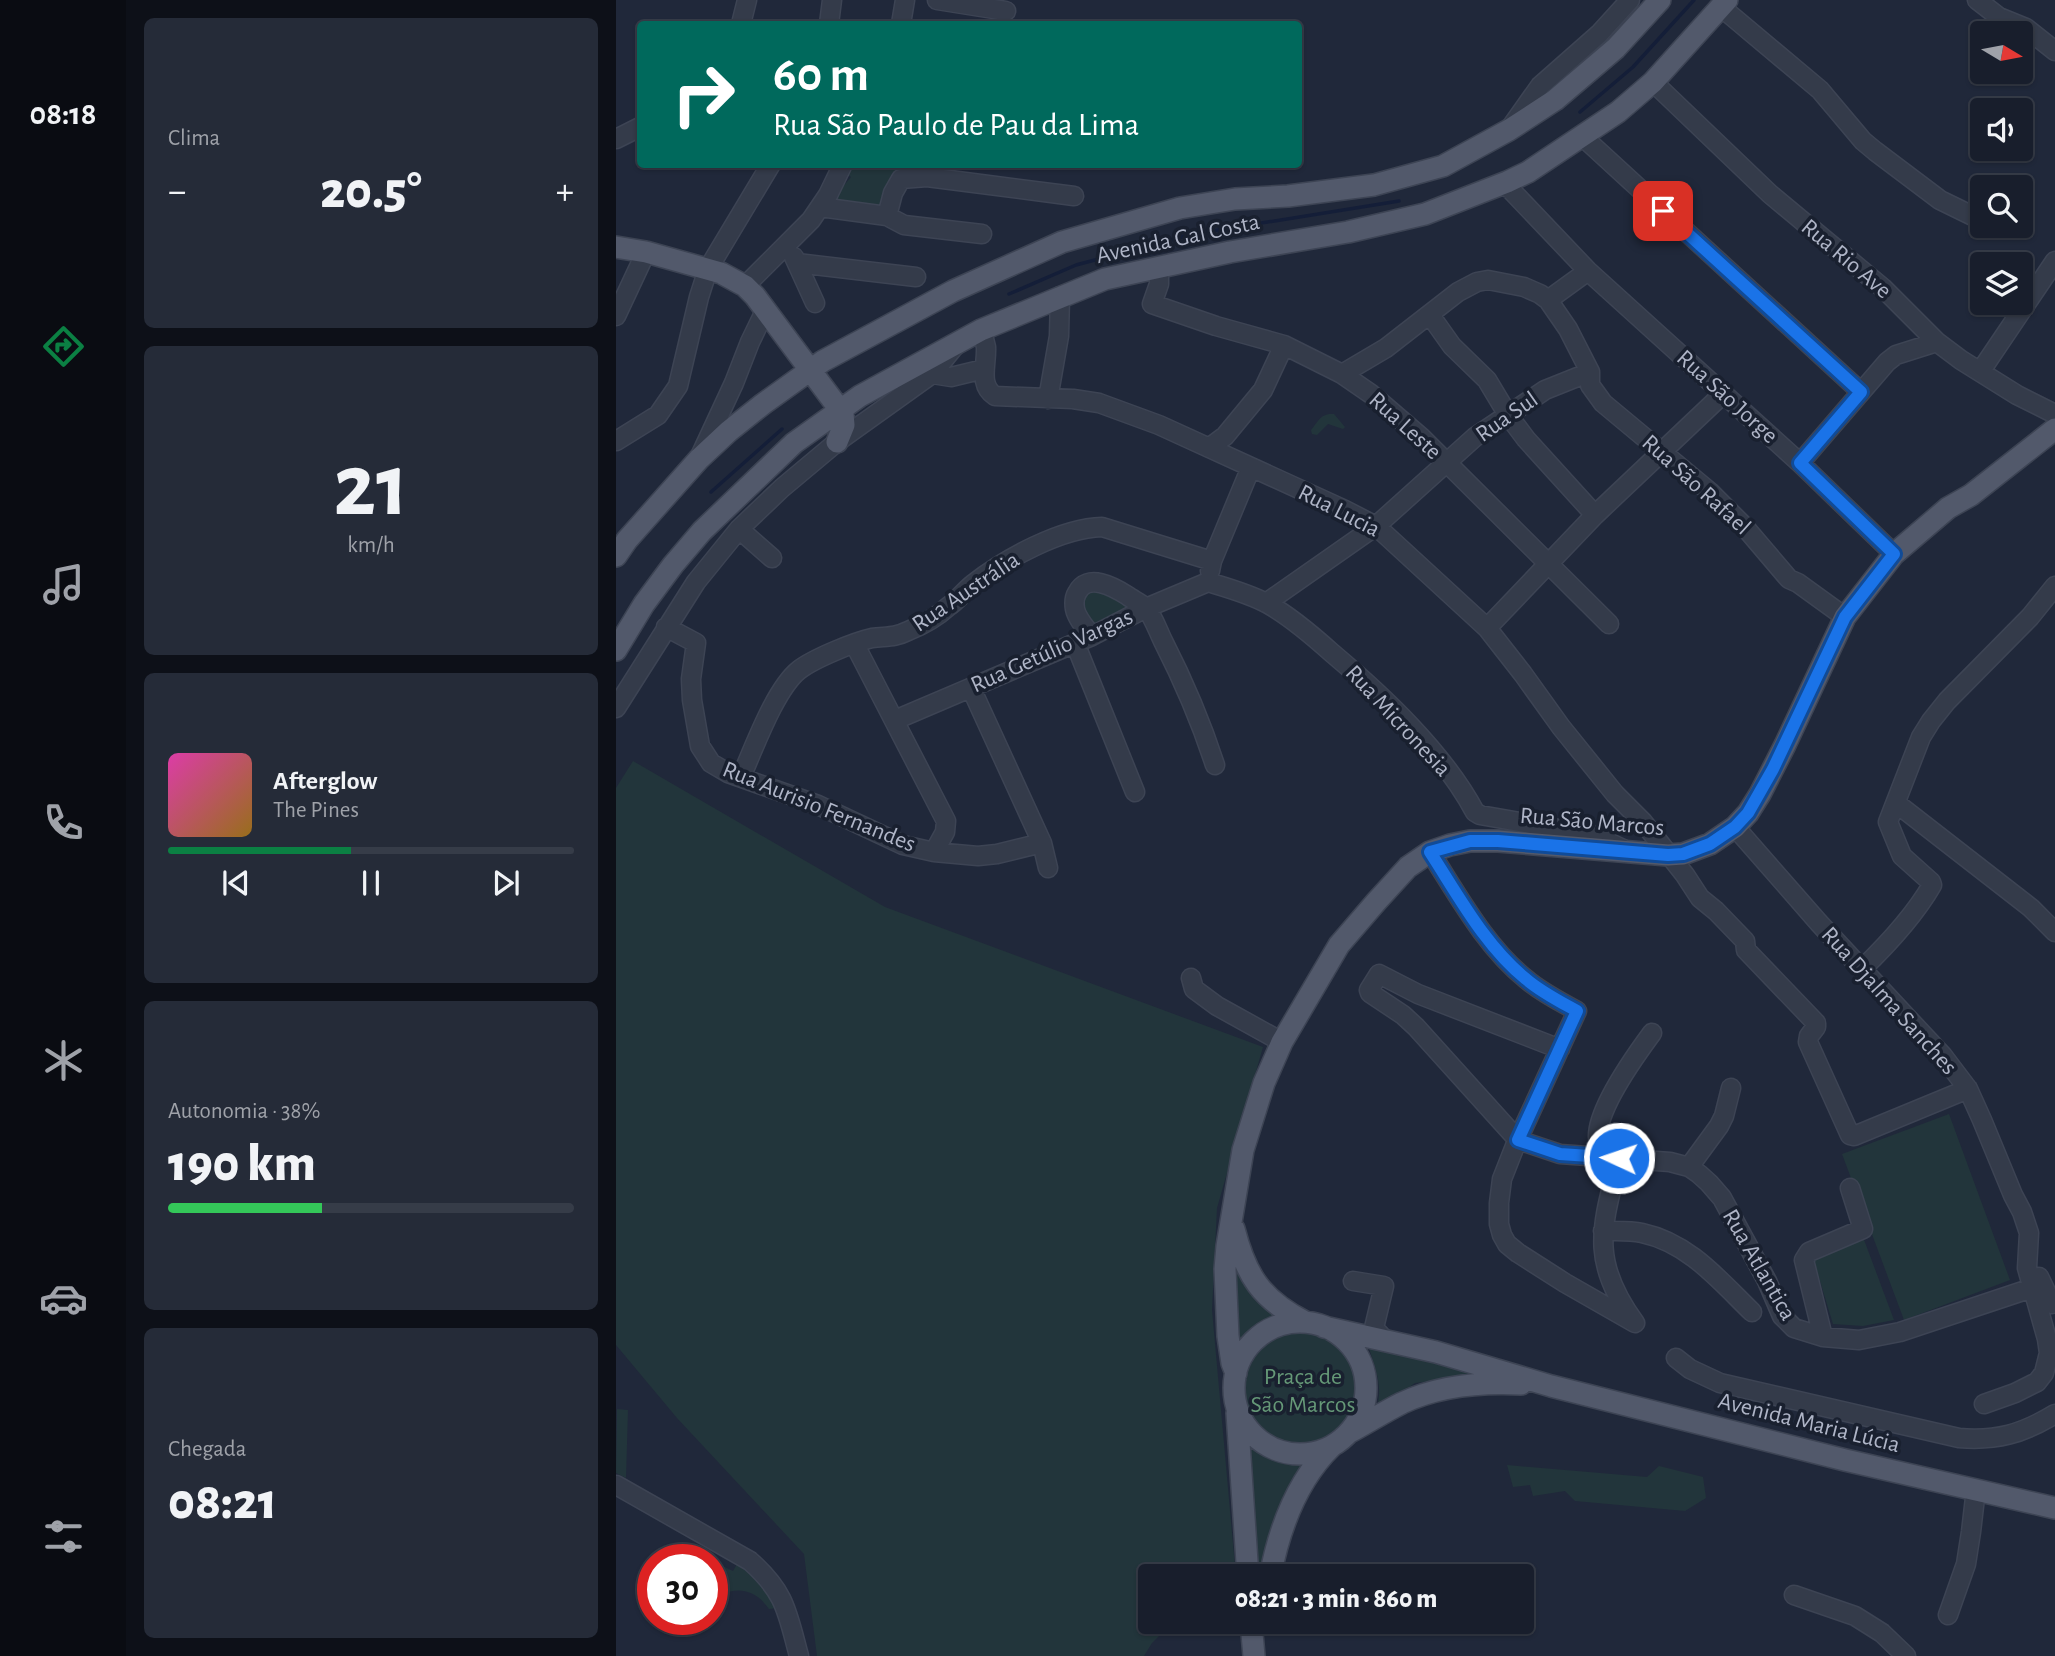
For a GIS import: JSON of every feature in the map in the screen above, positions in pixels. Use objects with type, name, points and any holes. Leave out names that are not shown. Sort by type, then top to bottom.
[{"type":"main road","name":"Avenida Gal Costa","points":[[620,548],[699,459],[729,431],[810,370],[953,291],[1062,242],[1180,208],[1235,199],[1312,193],[1385,183],[1443,166],[1509,130],[1555,100],[1616,48],[1660,0]]},
{"type":"main road","name":"Avenida Gal Costa","points":[[616,650],[644,604],[702,531],[794,443],[840,410],[981,330],[1112,277],[1425,214],[1500,185],[1528,172],[1618,111],[1653,82],[1724,4]]},
{"type":"main road","points":[[616,247],[646,252],[708,269],[733,278],[745,286],[840,410],[845,419],[837,442]]},
{"type":"main road","name":"Rua São Marcos","points":[[1236,1373],[1230,1352],[1226,1304],[1227,1246],[1243,1150],[1264,1083],[1282,1042],[1339,945],[1408,867],[1430,852],[1470,841],[1498,841],[1629,853],[1683,854],[1699,850],[1735,827],[1748,813],[1760,793],[1845,617],[1894,554],[1948,509],[1971,495],[2055,429]]},
{"type":"main road","name":"Rua São Marcos","points":[[1231,1220],[1246,1269],[1256,1285],[1284,1311],[1314,1324]]},
{"type":"main road","points":[[1247,1564],[1234,1390],[1236,1373],[1251,1344],[1264,1333],[1283,1324],[1314,1324],[1336,1333],[1356,1353],[1365,1380],[1364,1403],[1356,1422],[1310,1474],[1292,1501],[1273,1564]]},
{"type":"main road","name":"Avenida Maria Lúcia","points":[[1314,1324],[1384,1339],[1551,1386],[1845,1460],[2055,1508]]},
{"type":"main road","name":"Avenida Maria Lúcia","points":[[1340,1440],[1404,1402],[1433,1392],[1503,1383],[1551,1386]]},
{"type":"main road","points":[[1237,1408],[1254,1436],[1267,1446],[1283,1452],[1300,1455],[1317,1452],[1340,1440]]},
{"type":"main road","points":[[1252,1634],[1254,1656]]},
{"type":"main road","points":[[1264,1634],[1265,1656]]},
{"type":"street","points":[[742,21],[747,0]]},
{"type":"street","points":[[830,21],[832,0]]},
{"type":"street","points":[[902,21],[905,0]]},
{"type":"street","points":[[937,0],[1005,12]]},
{"type":"street","points":[[1509,130],[1540,86],[1599,34],[1630,0]]},
{"type":"street","points":[[1977,0],[1999,17],[2026,28],[2055,51]]},
{"type":"street","points":[[1724,4],[1820,90],[1863,141],[1940,200],[1970,215]]},
{"type":"street","name":"Rua Rio Ave","points":[[1653,82],[1769,194],[1884,288],[1937,342],[2017,395],[2055,414]]},
{"type":"street","points":[[616,139],[637,128]]},
{"type":"street","points":[[1583,136],[1861,392]]},
{"type":"street","points":[[616,441],[658,415],[678,386],[708,269],[769,168]]},
{"type":"street","points":[[745,286],[788,245],[820,207],[841,168]]},
{"type":"street","points":[[887,216],[893,193],[901,179],[926,171],[1074,196]]},
{"type":"street","name":"Rua São Jorge","points":[[1500,185],[1509,188],[1588,271],[1800,463],[1894,554]]},
{"type":"street","points":[[820,207],[887,216],[904,225],[982,234]]},
{"type":"street","points":[[788,245],[815,303]]},
{"type":"street","points":[[616,316],[646,252]]},
{"type":"street","points":[[1980,372],[2055,261]]},
{"type":"street","points":[[797,263],[916,277]]},
{"type":"street","name":"Rua Leste","points":[[1159,267],[1159,284],[1152,304],[1284,345],[1342,374],[1371,394],[1396,414],[1609,624]]},
{"type":"street","points":[[1342,374],[1387,348],[1458,292],[1477,282],[1488,280],[1524,287],[1548,300],[1588,271]]},
{"type":"street","points":[[1048,399],[1059,336],[1060,296]]},
{"type":"street","name":"Rua São Rafael","points":[[1548,300],[1590,372],[1590,385],[1603,403],[1718,500],[1789,579],[1845,617]]},
{"type":"street","points":[[699,459],[765,311]]},
{"type":"street","points":[[1430,315],[1452,346],[1487,380],[1526,439],[1595,515]]},
{"type":"street","name":"Rua Lucia","points":[[981,330],[986,347],[986,385],[989,392],[995,396],[1099,403],[1158,425],[1251,467],[1376,526],[1487,628],[1574,744],[1615,794],[1643,822],[1700,898],[1745,941],[1746,950],[1816,1023],[1808,1042],[1847,1133],[1852,1136],[1968,1089]]},
{"type":"street","points":[[616,708],[696,582],[739,529],[782,488],[837,442],[932,373],[959,341]]},
{"type":"street","points":[[1800,463],[1887,362],[1896,355],[1937,342]]},
{"type":"street","points":[[1209,448],[1225,436],[1263,390],[1284,345]]},
{"type":"street","points":[[932,373],[957,376],[984,369]]},
{"type":"street","name":"Rua Sul","points":[[1266,603],[1376,526],[1475,437],[1545,390],[1590,372]]},
{"type":"street","points":[[1487,628],[1595,515],[1724,393]]},
{"type":"street","points":[[1208,582],[1212,561],[1251,467]]},
{"type":"street","name":"Rua Austrália","points":[[741,777],[772,710],[798,671],[814,660],[872,638],[889,638],[908,632],[949,607],[969,587],[995,568],[1051,538],[1091,527],[1102,527],[1212,561]]},
{"type":"street","points":[[739,529],[772,558]]},
{"type":"street","name":"Rua Micronesia","points":[[1208,582],[1266,603],[1313,635],[1375,691],[1422,739],[1475,812],[1593,835],[1629,853]]},
{"type":"street","name":"Rua Getúlio Vargas","points":[[894,720],[1092,636],[1146,608],[1208,582]]},
{"type":"street","points":[[1092,636],[1077,616],[1074,607],[1074,597],[1086,584],[1103,583],[1117,588],[1146,608],[1185,684],[1215,765]]},
{"type":"street","points":[[1862,969],[1893,938],[1932,885],[1931,881],[1902,856],[1888,822],[1918,745],[1931,721],[1947,701],[2030,617],[2055,586]]},
{"type":"street","name":"Rua Aurisio Fernandes","points":[[666,626],[696,643],[691,679],[700,746],[711,763],[728,773],[818,806],[903,845],[934,852],[978,856],[997,854],[1042,842]]},
{"type":"street","points":[[1074,643],[1135,792]]},
{"type":"street","points":[[855,645],[946,821],[945,832],[934,852]]},
{"type":"street","points":[[971,688],[1042,842],[1048,868]]},
{"type":"street","points":[[1896,803],[2031,908],[2055,932]]},
{"type":"street","name":"Rua Djalma Sanches","points":[[1735,827],[1943,1056],[1968,1089],[2022,1212],[2035,1268],[2052,1304],[2055,1302]]},
{"type":"street","points":[[1430,852],[1475,921],[1501,954],[1536,987],[1577,1011],[1502,1179],[1499,1203],[1502,1235],[1507,1244],[1565,1283],[1634,1323],[1611,1284],[1604,1262],[1603,1231],[1613,1158],[1601,1149],[1598,1136],[1604,1114],[1633,1059],[1652,1033]]},
{"type":"street","points":[[1518,1140],[1416,1027],[1369,990],[1379,974],[1418,994],[1560,1049]]},
{"type":"street","points":[[1191,978],[1194,989],[1217,1006],[1282,1042]]},
{"type":"street","points":[[1689,1167],[1719,1126],[1731,1088]]},
{"type":"street","name":"Rua Atlantica","points":[[1518,1140],[1560,1154],[1670,1161],[1689,1167],[1710,1183],[1722,1198],[1787,1322],[1794,1328],[1823,1337],[1859,1340],[1900,1332],[2032,1288]]},
{"type":"street","points":[[1823,1337],[1804,1260],[1809,1252],[1862,1231],[1863,1226],[1850,1188]]},
{"type":"street","points":[[1603,1231],[1644,1233],[1688,1252],[1752,1312]]},
{"type":"street","name":"Rua Djalma Sanches","points":[[1984,1404],[2027,1388],[2044,1373],[2049,1353],[2026,1261],[2029,1233]]},
{"type":"street","points":[[1353,1281],[1384,1286],[1374,1328],[1384,1339]]},
{"type":"street","points":[[1676,1358],[1720,1383],[1959,1438],[1982,1440],[2000,1437],[2022,1431],[2055,1415]]},
{"type":"street","points":[[616,1485],[750,1560],[769,1577],[786,1607],[799,1656]]},
{"type":"street","points":[[1948,1615],[1966,1564],[1976,1489]]},
{"type":"street","points":[[1794,1595],[1855,1616],[1882,1633],[1906,1656]]},
{"type":"green space","points":[[844,168],[902,168],[895,176],[883,209],[830,202],[851,177],[842,171]]},
{"type":"green space","points":[[1334,414],[1345,427],[1343,429],[1328,424],[1317,435],[1312,434],[1311,430],[1318,420]]},
{"type":"green space","points":[[1101,589],[1130,607],[1096,624],[1087,621],[1079,597],[1081,593]]},
{"type":"green space","points":[[633,761],[885,907],[1263,1047],[1217,1208],[1212,1310],[1235,1564],[1138,1564],[1138,1634],[1161,1634],[1144,1656],[817,1656],[804,1554],[677,1418],[616,1345],[616,788]]},
{"type":"green space","points":[[1949,1114],[2010,1280],[1904,1320],[1842,1154]]},
{"type":"green space","points":[[1863,1237],[1894,1320],[1863,1326],[1833,1324],[1813,1258]]},
{"type":"green space","points":[[1235,1257],[1285,1318],[1257,1334],[1237,1358]]},
{"type":"green space","name":"Praça de São Marcos","points":[[1303,1332],[1325,1336],[1344,1349],[1357,1368],[1361,1390],[1357,1412],[1344,1431],[1325,1444],[1303,1448],[1281,1444],[1262,1431],[1249,1412],[1245,1390],[1249,1368],[1262,1349],[1281,1336]]},
{"type":"green space","points":[[1369,1348],[1392,1348],[1485,1375],[1415,1383],[1399,1398],[1377,1407],[1379,1384]]},
{"type":"green space","points":[[617,1409],[628,1410],[626,1478],[616,1473]]},
{"type":"green space","points":[[1250,1444],[1275,1459],[1304,1464],[1264,1564],[1258,1564]]},
{"type":"green space","points":[[1507,1465],[1647,1477],[1659,1466],[1703,1477],[1706,1498],[1685,1511],[1575,1501],[1565,1491],[1533,1496],[1530,1485],[1513,1487]]},
{"type":"green space","points":[[737,1564],[761,1583],[778,1608],[769,1609],[750,1593],[728,1593],[728,1569],[733,1571]]},
{"type":"waterway","points":[[1580,112],[1633,67],[1694,0]]},
{"type":"waterway","points":[[1009,294],[1076,265],[1193,234],[1399,201]]},
{"type":"waterway","points":[[711,492],[782,429]]},
{"type":"route","points":[[1619,1158],[1560,1154],[1518,1140],[1577,1011],[1536,987],[1501,954],[1475,921],[1430,852],[1470,841],[1668,855],[1699,850],[1710,844],[1735,827],[1748,813],[1785,745],[1845,617],[1894,554],[1800,463],[1861,392],[1663,211]]}]
